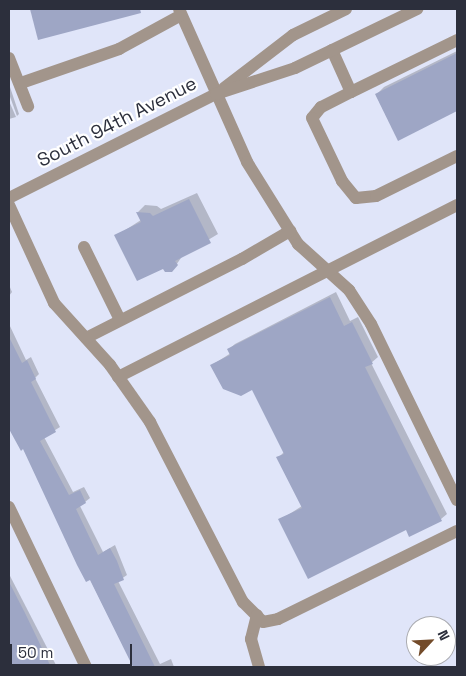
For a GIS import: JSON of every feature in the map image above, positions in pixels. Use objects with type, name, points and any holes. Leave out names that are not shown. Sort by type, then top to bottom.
[{"type":"street","name":"South 94th Avenue","points":[[216,94],[293,35],[346,9]]},
{"type":"street","name":"South 94th Avenue","points":[[9,198],[216,94],[295,68],[417,9]]},
{"type":"street","points":[[21,83],[119,49],[180,12],[247,162],[298,244],[349,290],[371,324],[457,500]]},
{"type":"street","points":[[457,40],[321,106],[312,118],[342,182],[356,198],[376,196],[457,156]]},
{"type":"street","points":[[332,50],[352,92]]},
{"type":"street","points":[[9,58],[21,83],[28,106]]},
{"type":"street","points":[[9,205],[54,302],[118,377],[150,422],[244,602],[263,622],[278,619],[457,531]]},
{"type":"street","points":[[118,377],[457,205]]},
{"type":"street","points":[[86,338],[242,259],[290,231]]},
{"type":"street","points":[[84,247],[120,320]]},
{"type":"street","points":[[9,507],[86,667]]},
{"type":"street","points":[[257,615],[252,638],[259,667]]},
{"type":"building","points":[[30,9],[140,9],[141,13],[38,40]]},
{"type":"building","points":[[457,53],[457,111],[398,141],[375,94]]},
{"type":"building","points":[[189,199],[211,243],[175,261],[178,265],[172,272],[165,272],[163,269],[137,281],[114,235],[141,222],[136,212],[150,213],[153,216]]},
{"type":"building","points":[[330,297],[344,326],[352,322],[373,364],[365,367],[442,521],[409,537],[406,530],[308,579],[278,519],[302,508],[276,457],[284,454],[252,390],[241,396],[223,389],[210,365],[230,355],[227,349]]},
{"type":"building","points":[[9,337],[22,363],[27,360],[36,379],[31,382],[56,432],[40,441],[69,495],[80,490],[86,503],[76,509],[98,555],[110,548],[117,561],[124,580],[114,584],[155,667],[133,667],[90,580],[86,582],[77,565],[23,449],[21,451],[9,429]]},
{"type":"building","points":[[9,582],[25,613],[51,667],[9,667]]}]
